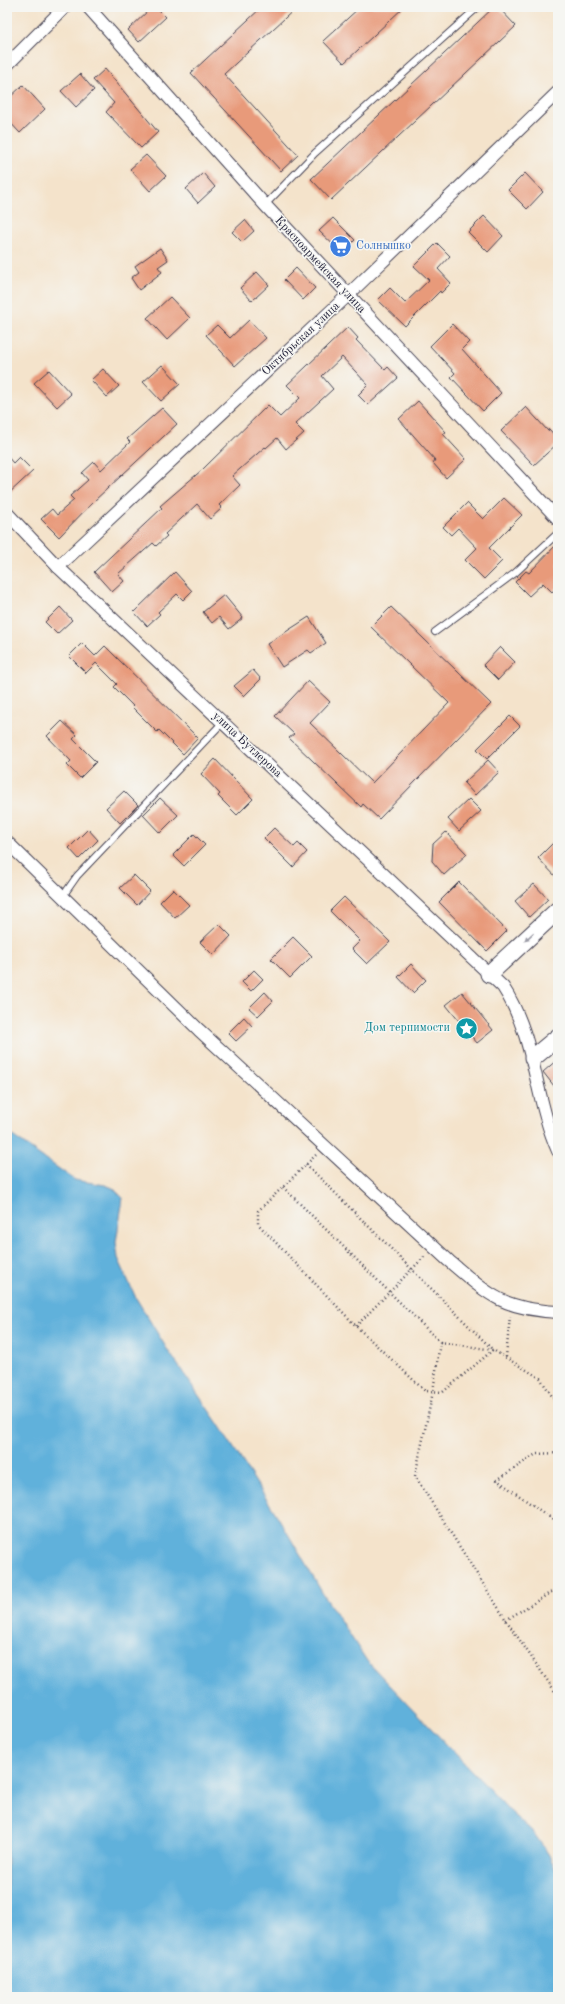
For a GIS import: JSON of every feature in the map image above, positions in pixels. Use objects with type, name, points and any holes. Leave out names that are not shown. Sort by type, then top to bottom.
[{"type":"street","points":[[7,64],[65,7]]},
{"type":"street","name":"Красноармейская улица","points":[[88,7],[265,205],[558,519]]},
{"type":"street","name":"Октябрьская улица","points":[[58,567],[348,295],[558,92]]},
{"type":"street","name":"улица Бутлерова","points":[[7,513],[58,567],[503,988],[518,1014],[533,1058],[542,1107],[558,1151]]},
{"type":"street","points":[[7,842],[199,1030],[433,1246],[487,1293],[511,1306],[534,1311],[558,1312]]},
{"type":"street","points":[[489,974],[558,910]]},
{"type":"street","points":[[533,1058],[558,1037]]},
{"type":"lane","points":[[265,205],[315,153],[478,7]]},
{"type":"lane","points":[[435,632],[515,573],[558,533]]},
{"type":"lane","points":[[62,896],[77,876],[223,722]]},
{"type":"path","points":[[325,1146],[258,1211],[258,1224],[356,1326],[425,1391],[443,1392],[493,1350]]},
{"type":"path","points":[[306,1164],[493,1350],[540,1378],[558,1405]]},
{"type":"path","points":[[283,1187],[440,1342],[493,1350]]},
{"type":"path","points":[[356,1326],[389,1291],[413,1270],[433,1246]]},
{"type":"path","points":[[506,1357],[511,1306]]},
{"type":"path","points":[[440,1342],[433,1392],[415,1476],[506,1620],[558,1696]]},
{"type":"path","points":[[558,1453],[536,1454],[497,1480],[558,1523]]},
{"type":"path","points":[[506,1620],[558,1588]]},
{"type":"water","points":[[7,1132],[75,1180],[105,1185],[113,1188],[123,1198],[116,1242],[118,1258],[136,1298],[167,1349],[219,1425],[278,1517],[323,1594],[367,1661],[510,1811],[533,1832],[549,1855],[558,1875],[558,1997],[7,1997]]},
{"type":"building","points":[[152,7],[156,7],[166,17],[139,42],[128,30]]},
{"type":"building","points":[[262,7],[297,7],[224,74],[298,155],[281,171],[191,73]]},
{"type":"building","points":[[360,7],[404,7],[344,63],[323,41]]},
{"type":"building","points":[[494,7],[498,7],[516,26],[331,200],[311,179]]},
{"type":"building","points":[[105,69],[158,132],[141,148],[106,112],[114,103],[93,80]]},
{"type":"building","points":[[80,74],[94,90],[76,107],[61,91]]},
{"type":"building","points":[[23,85],[45,109],[20,133],[7,119],[7,100]]},
{"type":"building","points":[[146,155],[166,176],[150,191],[130,169]]},
{"type":"building","points":[[203,173],[215,187],[198,203],[186,189]]},
{"type":"building","points":[[525,173],[543,192],[527,209],[508,190]]},
{"type":"building","points":[[484,216],[503,236],[488,252],[468,232]]},
{"type":"building","points":[[333,218],[355,240],[342,253],[319,231]]},
{"type":"building","points":[[245,220],[254,231],[242,242],[232,232]]},
{"type":"building","points":[[437,243],[450,256],[438,269],[451,283],[441,293],[440,291],[405,326],[378,300],[390,288],[405,303],[429,280],[414,266]]},
{"type":"building","points":[[160,248],[168,260],[158,267],[162,272],[139,290],[131,278],[139,272],[135,266]]},
{"type":"building","points":[[296,268],[315,288],[303,300],[284,280]]},
{"type":"building","points":[[257,272],[269,285],[252,301],[240,288]]},
{"type":"building","points":[[170,297],[190,318],[167,340],[147,318]]},
{"type":"building","points":[[249,320],[266,338],[235,366],[206,335],[217,325],[230,338]]},
{"type":"building","points":[[452,324],[469,342],[462,349],[501,393],[483,411],[451,377],[455,373],[430,346]]},
{"type":"building","points":[[348,327],[358,338],[356,340],[385,370],[388,367],[398,378],[368,405],[358,395],[368,385],[342,357],[322,376],[333,389],[295,424],[304,433],[286,449],[277,438],[266,448],[265,447],[232,476],[240,485],[219,505],[222,508],[210,519],[197,504],[165,534],[167,536],[156,546],[153,543],[118,574],[124,581],[112,592],[94,572],[162,508],[160,506],[203,469],[268,405],[280,417],[300,398],[287,385]]},
{"type":"building","points":[[162,365],[180,384],[161,401],[143,382]]},
{"type":"building","points":[[103,369],[119,386],[107,397],[91,380]]},
{"type":"building","points":[[49,370],[71,394],[57,407],[34,383]]},
{"type":"building","points":[[418,401],[446,432],[443,434],[466,459],[446,478],[433,463],[435,460],[399,419]]},
{"type":"building","points":[[526,407],[548,431],[549,429],[558,439],[558,443],[534,465],[501,431]]},
{"type":"building","points":[[162,408],[177,424],[94,501],[59,537],[41,519],[52,509],[57,515],[74,500],[70,496],[88,480],[82,473],[94,462],[101,470],[130,442],[127,439]]},
{"type":"building","points":[[7,456],[13,463],[19,457],[33,471],[7,495]]},
{"type":"building","points":[[504,498],[522,515],[489,548],[502,561],[484,579],[465,560],[477,548],[458,528],[451,535],[443,527],[467,503],[483,519]]},
{"type":"building","points":[[558,543],[558,586],[552,592],[543,583],[529,596],[515,582],[526,571],[529,573]]},
{"type":"building","points":[[175,572],[192,591],[183,600],[177,594],[158,612],[160,614],[147,626],[134,612]]},
{"type":"building","points":[[224,595],[243,618],[229,629],[219,617],[212,623],[203,612]]},
{"type":"building","points":[[60,607],[72,620],[57,634],[45,622]]},
{"type":"building","points":[[391,607],[491,704],[379,819],[363,804],[361,807],[289,738],[294,734],[275,716],[308,681],[330,702],[310,723],[372,783],[449,703],[371,627]]},
{"type":"building","points":[[309,617],[326,643],[311,653],[308,650],[282,667],[267,644]]},
{"type":"building","points":[[82,643],[95,656],[105,646],[198,738],[183,754],[159,730],[157,732],[132,707],[133,706],[114,687],[117,684],[96,663],[86,673],[69,656]]},
{"type":"building","points":[[500,647],[515,662],[498,680],[483,665]]},
{"type":"building","points":[[253,670],[261,679],[244,696],[234,686]]},
{"type":"building","points":[[510,716],[520,726],[487,759],[477,749]]},
{"type":"building","points":[[62,721],[77,735],[73,739],[96,762],[80,778],[67,765],[71,761],[47,736]]},
{"type":"building","points":[[215,759],[253,799],[237,815],[218,796],[220,794],[201,774]]},
{"type":"building","points":[[488,760],[499,772],[475,795],[464,783]]},
{"type":"building","points":[[124,791],[138,805],[120,823],[106,808]]},
{"type":"building","points":[[160,798],[178,815],[160,833],[143,815]]},
{"type":"building","points":[[469,799],[481,811],[459,831],[448,819]]},
{"type":"building","points":[[274,828],[294,847],[298,843],[307,852],[293,867],[264,838]]},
{"type":"building","points":[[88,829],[98,840],[79,859],[69,848]]},
{"type":"building","points":[[446,832],[467,854],[444,875],[432,861],[433,844]]},
{"type":"building","points":[[194,834],[205,845],[184,866],[173,855]]},
{"type":"building","points":[[558,838],[558,879],[538,858]]},
{"type":"building","points":[[134,875],[150,891],[137,905],[120,888]]},
{"type":"building","points":[[459,882],[507,931],[487,951],[439,902]]},
{"type":"building","points":[[534,884],[548,899],[529,917],[515,901]]},
{"type":"building","points":[[173,889],[189,905],[175,918],[160,902]]},
{"type":"building","points":[[344,897],[390,942],[367,964],[352,949],[360,941],[330,911]]},
{"type":"building","points":[[219,924],[231,936],[213,955],[200,942]]},
{"type":"building","points":[[293,937],[312,956],[290,978],[271,959]]},
{"type":"building","points":[[411,964],[426,980],[413,993],[398,977]]},
{"type":"building","points":[[254,970],[263,979],[251,991],[242,982]]},
{"type":"building","points":[[265,992],[273,1001],[258,1016],[249,1008]]},
{"type":"building","points":[[462,992],[493,1030],[477,1043],[446,1005]]},
{"type":"building","points":[[244,1017],[252,1026],[236,1041],[228,1033]]},
{"type":"building","points":[[558,1059],[558,1091],[543,1072]]},
{"type":"place","name":"Солнышко","points":[[340,246]]},
{"type":"place","name":"Дом терпимости","points":[[466,1028]]}]
